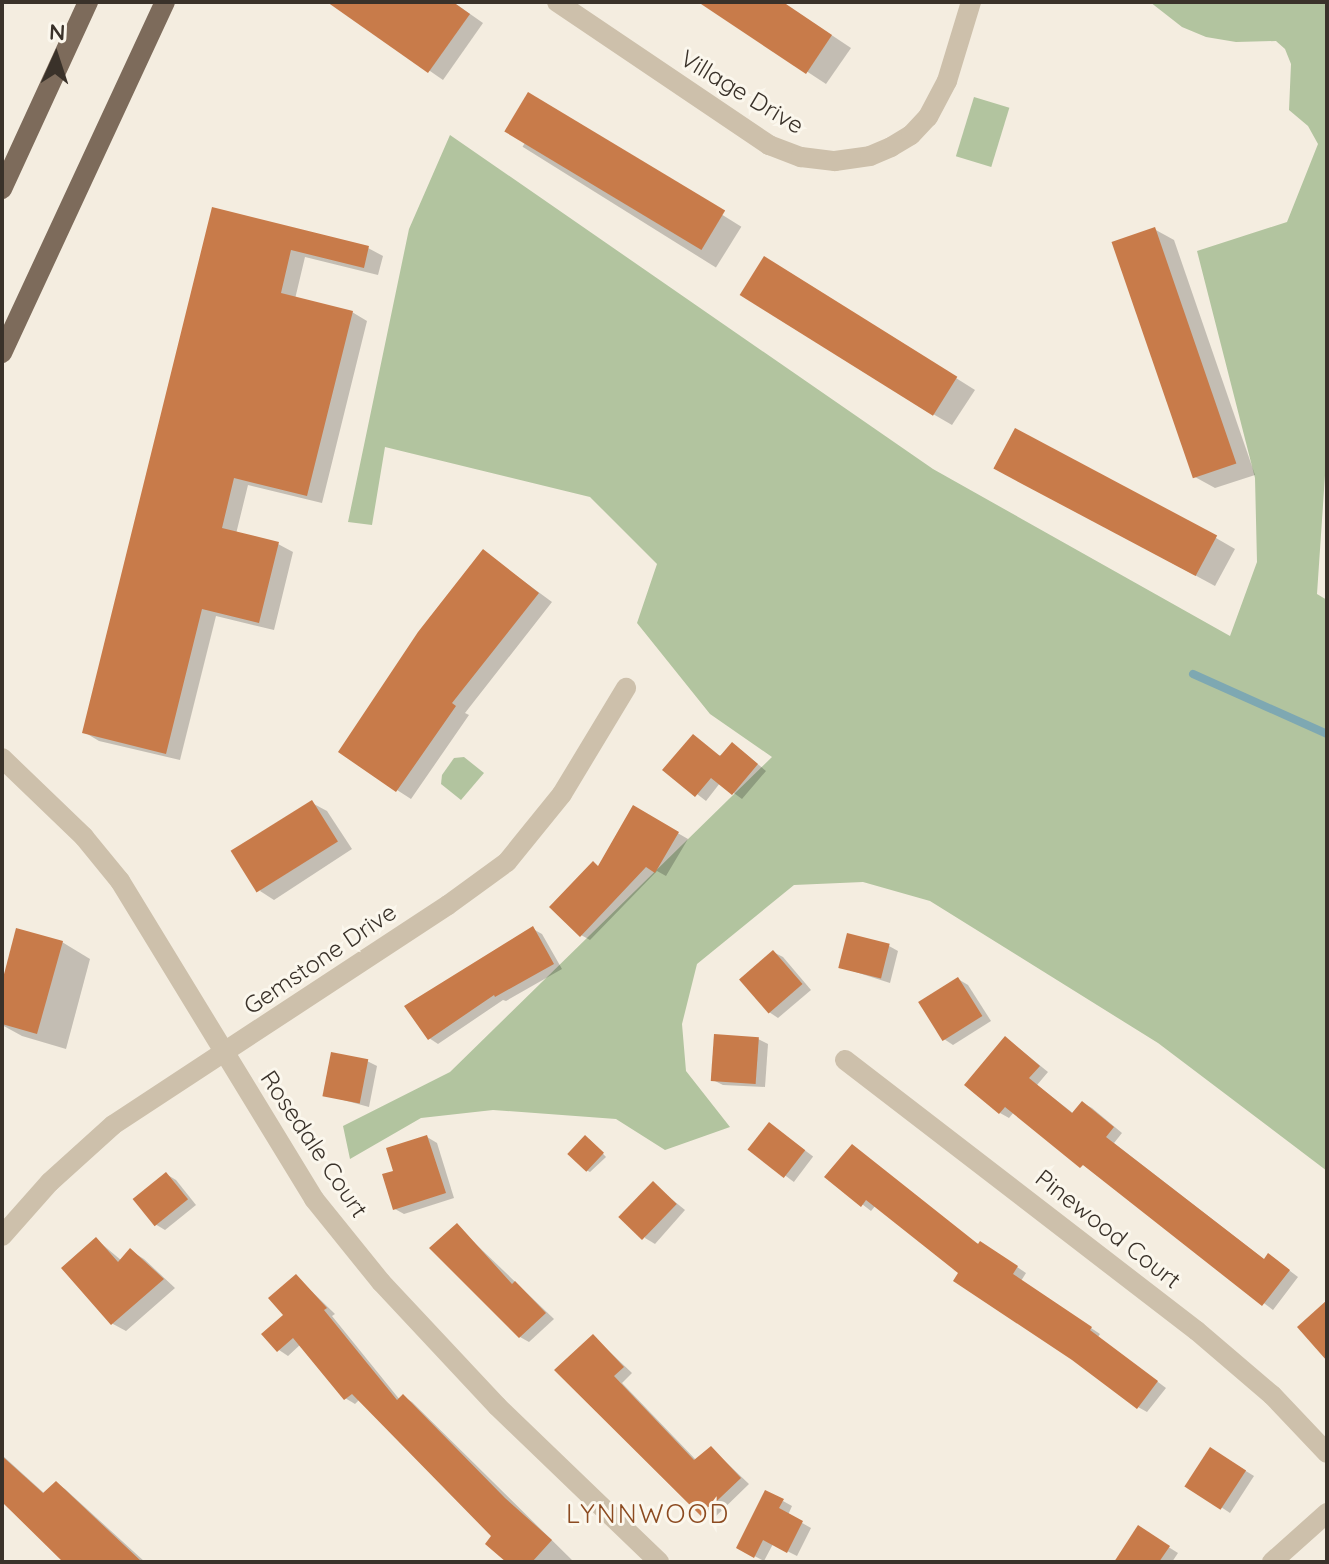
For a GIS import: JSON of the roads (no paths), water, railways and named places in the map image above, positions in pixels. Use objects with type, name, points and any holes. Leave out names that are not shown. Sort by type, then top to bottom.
[{"type":"main road","points":[[2,189],[88,2]]},
{"type":"main road","points":[[2,353],[165,2]]},
{"type":"street","name":"Village Drive","points":[[557,2],[769,145],[801,157],[835,161],[870,156],[891,147],[911,135],[928,117],[947,81],[971,2]]},
{"type":"street","name":"Gemstone Drive","points":[[2,1236],[50,1182],[113,1125],[176,1081],[224,1055],[507,862],[562,794],[626,688]]},
{"type":"street","name":"Rosedale Court","points":[[2,758],[84,837],[120,881],[314,1199],[381,1282],[497,1406],[659,1562]]},
{"type":"street","name":"Pinewood Court","points":[[845,1060],[1197,1331],[1272,1395],[1327,1453]]},
{"type":"street","points":[[1272,1562],[1327,1513]]},
{"type":"waterway","points":[[1193,674],[1327,734]]},
{"type":"district","name":"LYNNWOOD","points":[[648,1514]]}]
